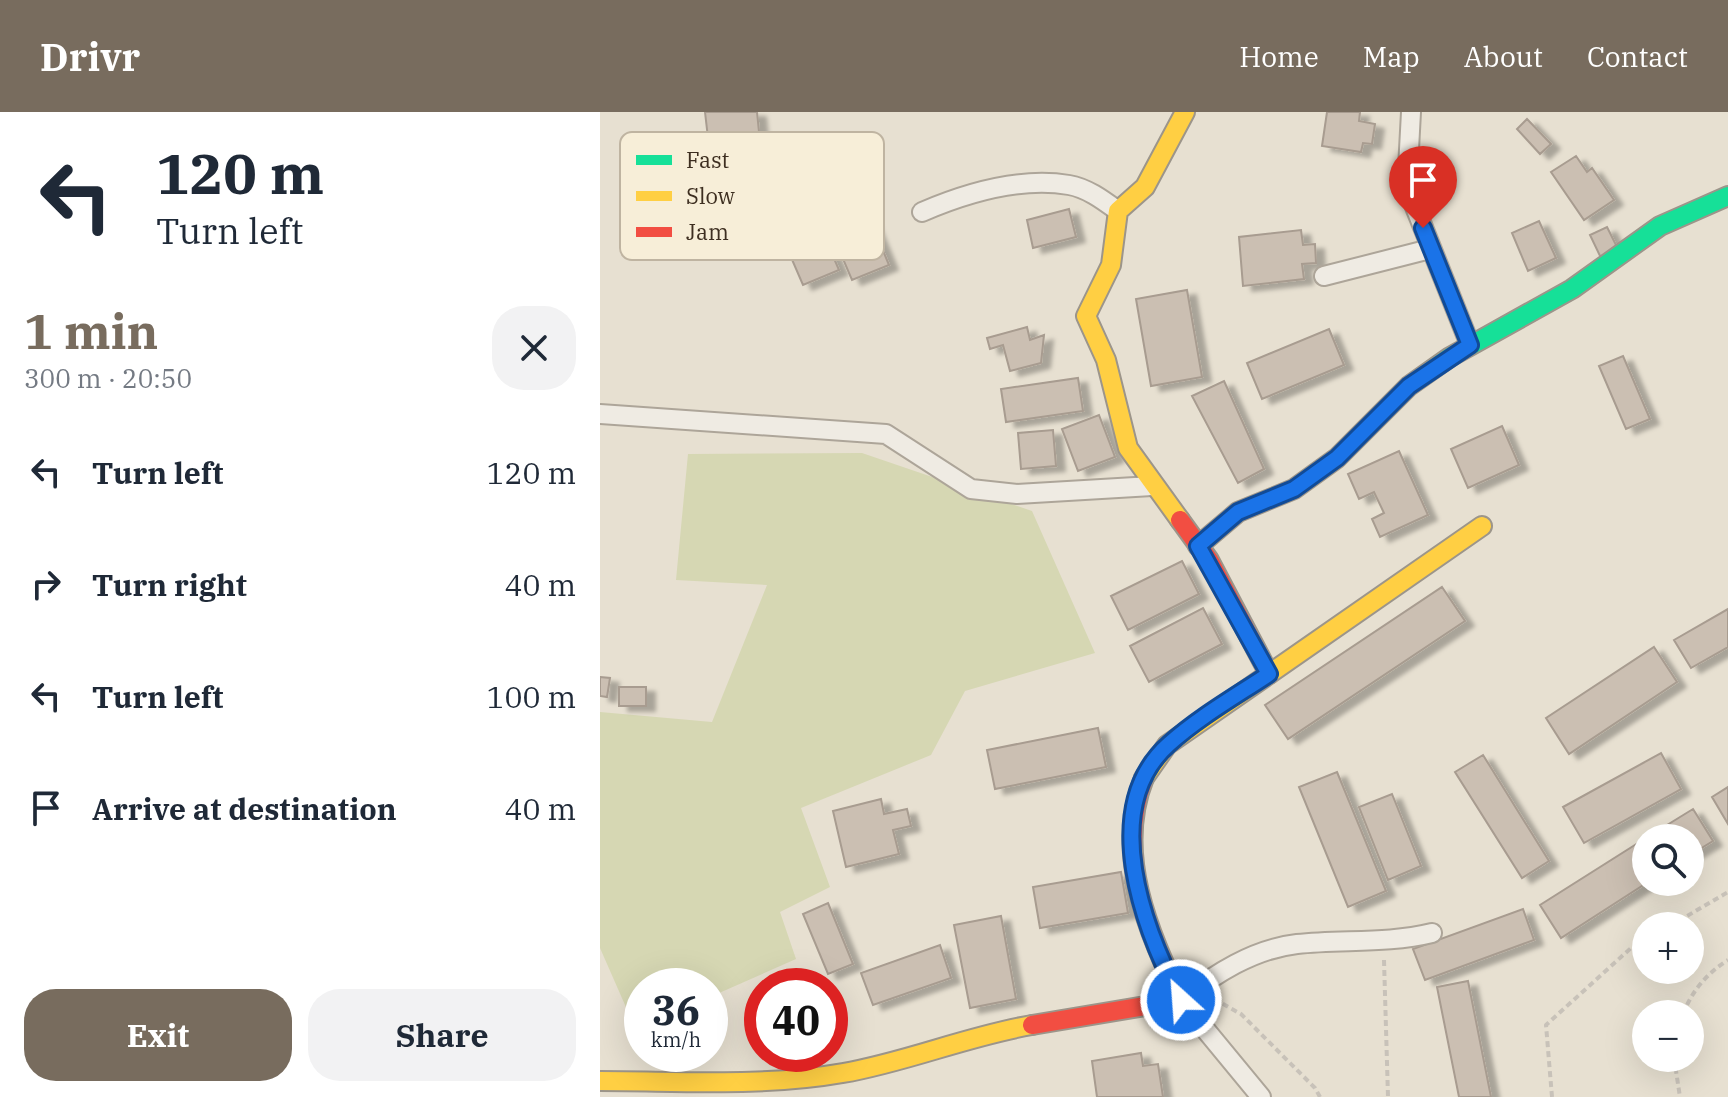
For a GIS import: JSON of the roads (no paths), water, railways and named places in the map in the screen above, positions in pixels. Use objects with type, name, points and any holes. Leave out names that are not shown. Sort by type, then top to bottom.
[{"type":"street","points":[[1185,112],[1145,187],[1118,211],[1111,265],[1086,316],[1106,360],[1119,422],[1128,448],[1152,486],[1198,546],[1269,674]]},
{"type":"street","points":[[1411,112],[1407,187],[1470,345]]},
{"type":"street","points":[[922,212],[977,190],[1069,185],[1091,192],[1118,211]]},
{"type":"street","points":[[1198,546],[1238,512],[1294,489],[1337,458],[1409,386],[1470,345],[1598,272],[1660,226],[1728,196]]},
{"type":"street","points":[[1324,276],[1430,249]]},
{"type":"street","points":[[600,414],[886,434],[971,489],[1017,494],[1152,486]]},
{"type":"street","points":[[1261,1097],[1188,994],[1166,972],[1142,903],[1131,849],[1133,814],[1144,777],[1167,745],[1482,526]]},
{"type":"street","points":[[600,1081],[781,1081],[806,1078],[874,1065],[990,1032],[1188,994],[1235,963],[1295,944],[1383,942],[1432,933]]}]
